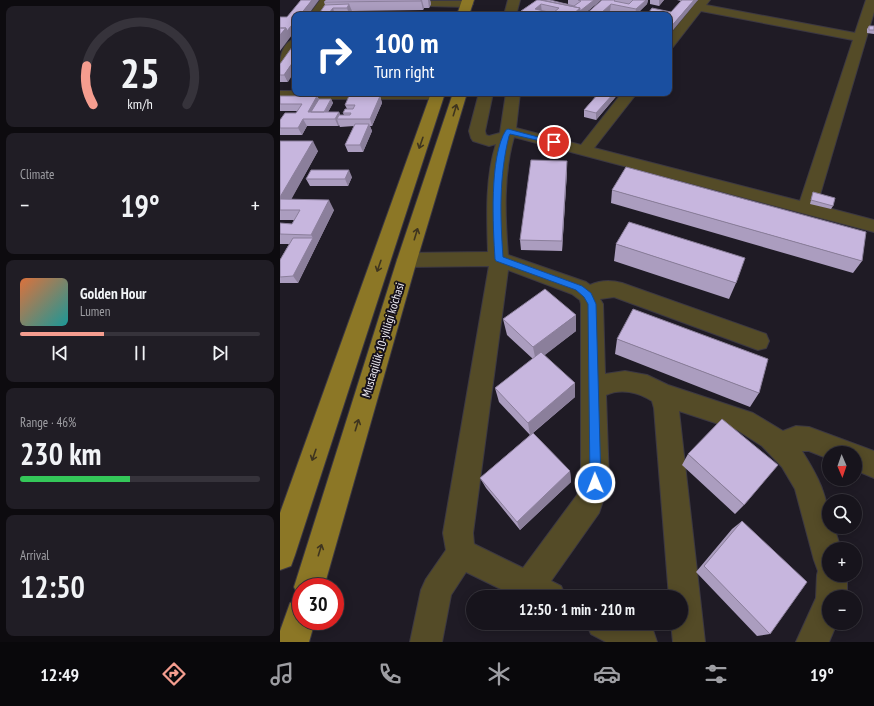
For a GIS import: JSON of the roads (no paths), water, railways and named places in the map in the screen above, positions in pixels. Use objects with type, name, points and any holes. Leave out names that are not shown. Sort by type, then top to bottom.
[{"type":"main road","points":[[281,551],[437,96]]},
{"type":"main road","name":"Mustaqillik 10-yilligi ko'chasi","points":[[312,578],[407,260],[459,96]]},
{"type":"main road","points":[[293,642],[296,630]]},
{"type":"street","points":[[317,12],[326,0]]},
{"type":"street","points":[[511,12],[514,0]]},
{"type":"street","points":[[807,208],[872,0]]},
{"type":"street","points":[[432,4],[466,6]]},
{"type":"street","points":[[672,40],[701,4],[860,38]]},
{"type":"street","points":[[280,63],[292,46]]},
{"type":"street","points":[[280,95],[292,95]]},
{"type":"street","points":[[485,96],[477,131],[479,138],[489,141],[507,134],[584,151],[874,226]]},
{"type":"street","points":[[426,642],[436,590],[461,553],[458,533],[499,259],[496,216],[500,158],[507,134],[513,96]]},
{"type":"street","points":[[584,151],[628,96]]},
{"type":"street","points":[[407,260],[499,259],[579,288],[588,295],[592,304],[595,483],[589,503],[540,590]]},
{"type":"street","points":[[588,295],[601,289],[615,289],[758,341]]},
{"type":"street","points":[[594,390],[603,384],[615,381],[646,385],[662,394],[744,421],[771,437],[791,458],[807,484],[824,542]]},
{"type":"street","points":[[662,394],[666,408],[689,642]]},
{"type":"street","points":[[781,448],[796,438],[809,439],[828,446]]},
{"type":"street","points":[[862,459],[874,465]]},
{"type":"street","points":[[461,553],[535,590]]},
{"type":"street","points":[[812,642],[822,620]]},
{"type":"street","points":[[616,630],[641,642]]}]
